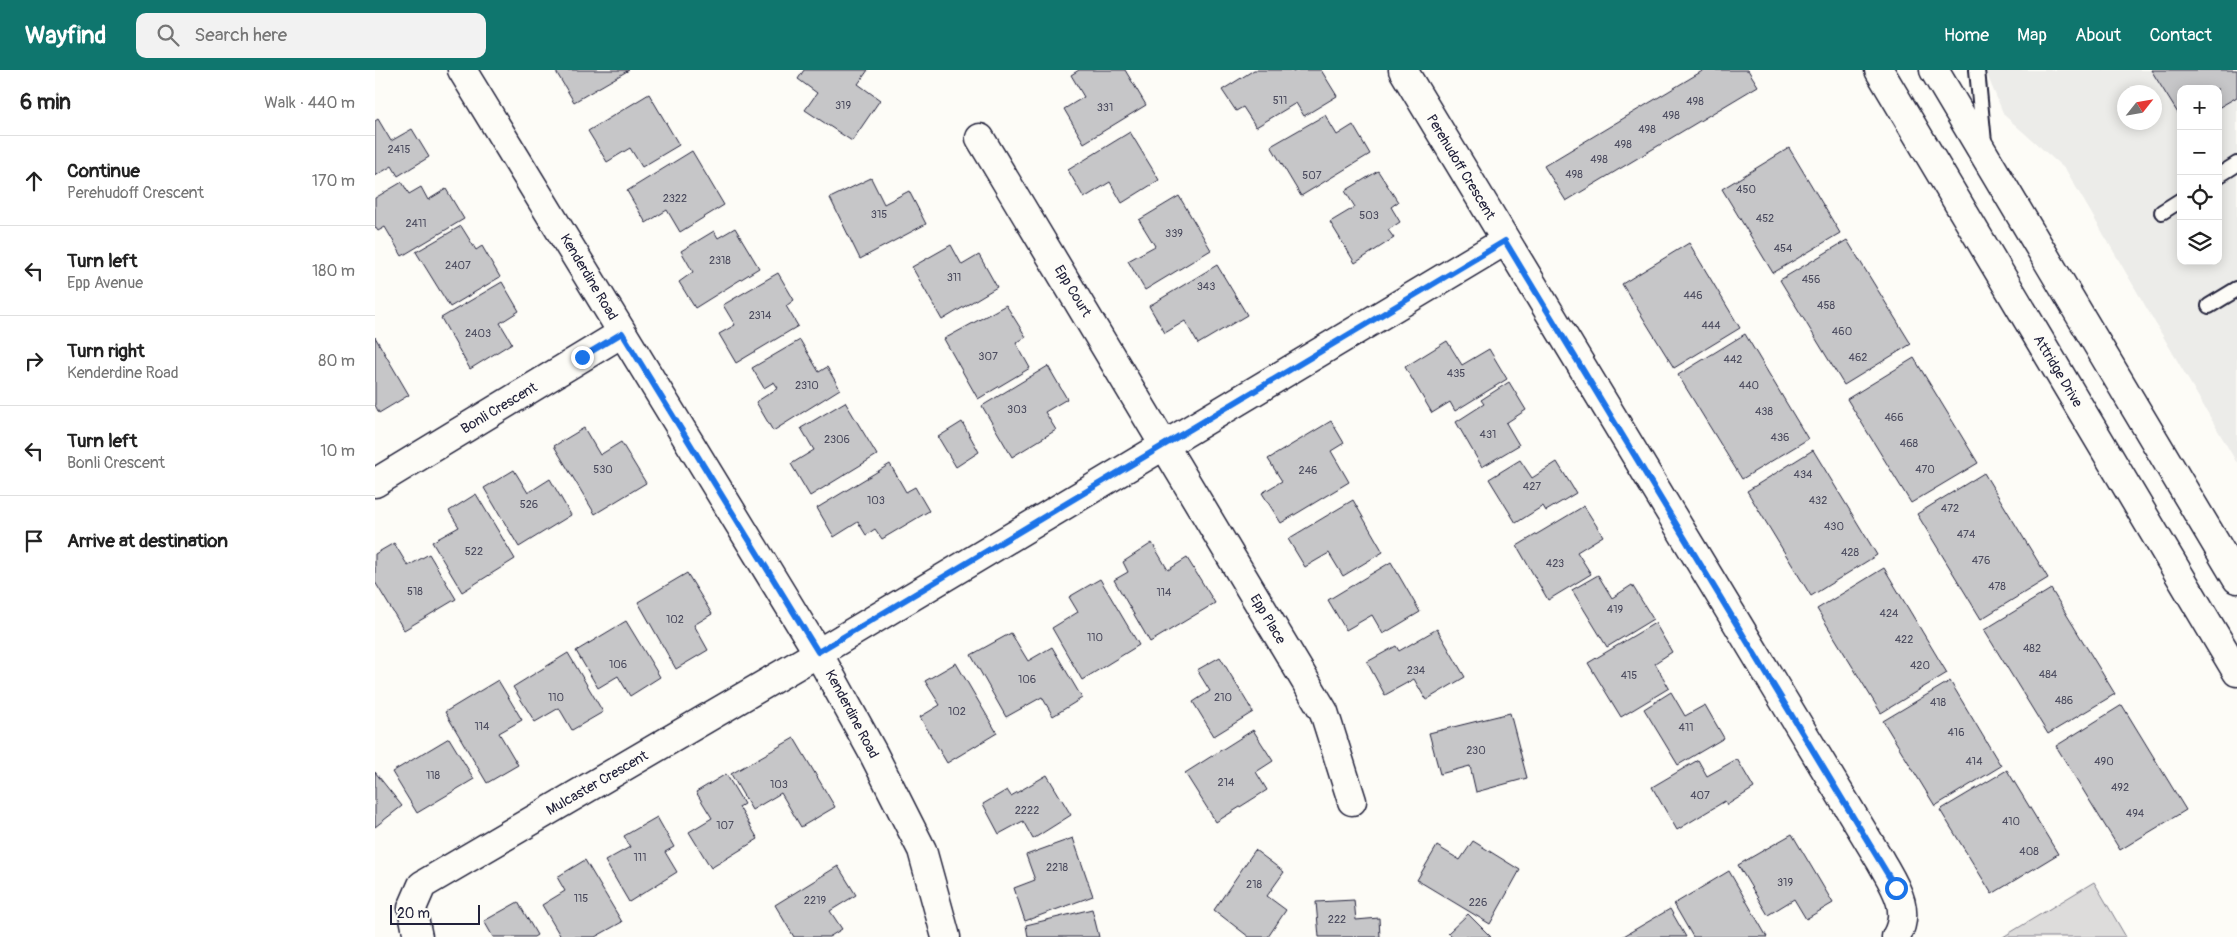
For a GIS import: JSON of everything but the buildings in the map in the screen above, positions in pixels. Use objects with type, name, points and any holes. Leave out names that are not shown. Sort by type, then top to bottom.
[{"type":"street","name":"Kenderdine Road","points":[[463,70],[818,652],[872,751],[921,850],[946,937]]},
{"type":"street","name":"Perehudoff Crescent","points":[[1403,70],[1896,888],[1904,916],[1896,937]]},
{"type":"street","name":"Attridge Drive","points":[[1879,70],[2237,672]]},
{"type":"street","points":[[1934,70],[2237,578]]},
{"type":"street","name":"Epp Court","points":[[980,138],[1166,445]]},
{"type":"street","name":"Mulcaster Crescent","points":[[418,937],[412,908],[422,885],[818,652],[1505,241]]},
{"type":"street","name":"Bonli Crescent","points":[[375,483],[622,333]]},
{"type":"street","name":"Epp Place","points":[[1166,445],[1324,712],[1352,801]]},
{"type":"lane","points":[[1977,70],[1986,157]]},
{"type":"lane","points":[[2220,175],[2237,164]]},
{"type":"lane","points":[[2162,212],[2177,203]]},
{"type":"lane","points":[[2209,306],[2237,289]]},
{"type":"shaded area","points":[[1985,70],[2237,70],[2237,463],[2066,170],[2004,115]]},
{"type":"shaded area","points":[[2094,882],[2126,937],[2003,937]]},
{"type":"route","points":[[582,357],[622,333],[818,652],[1505,241],[1545,304],[1896,888]]}]
